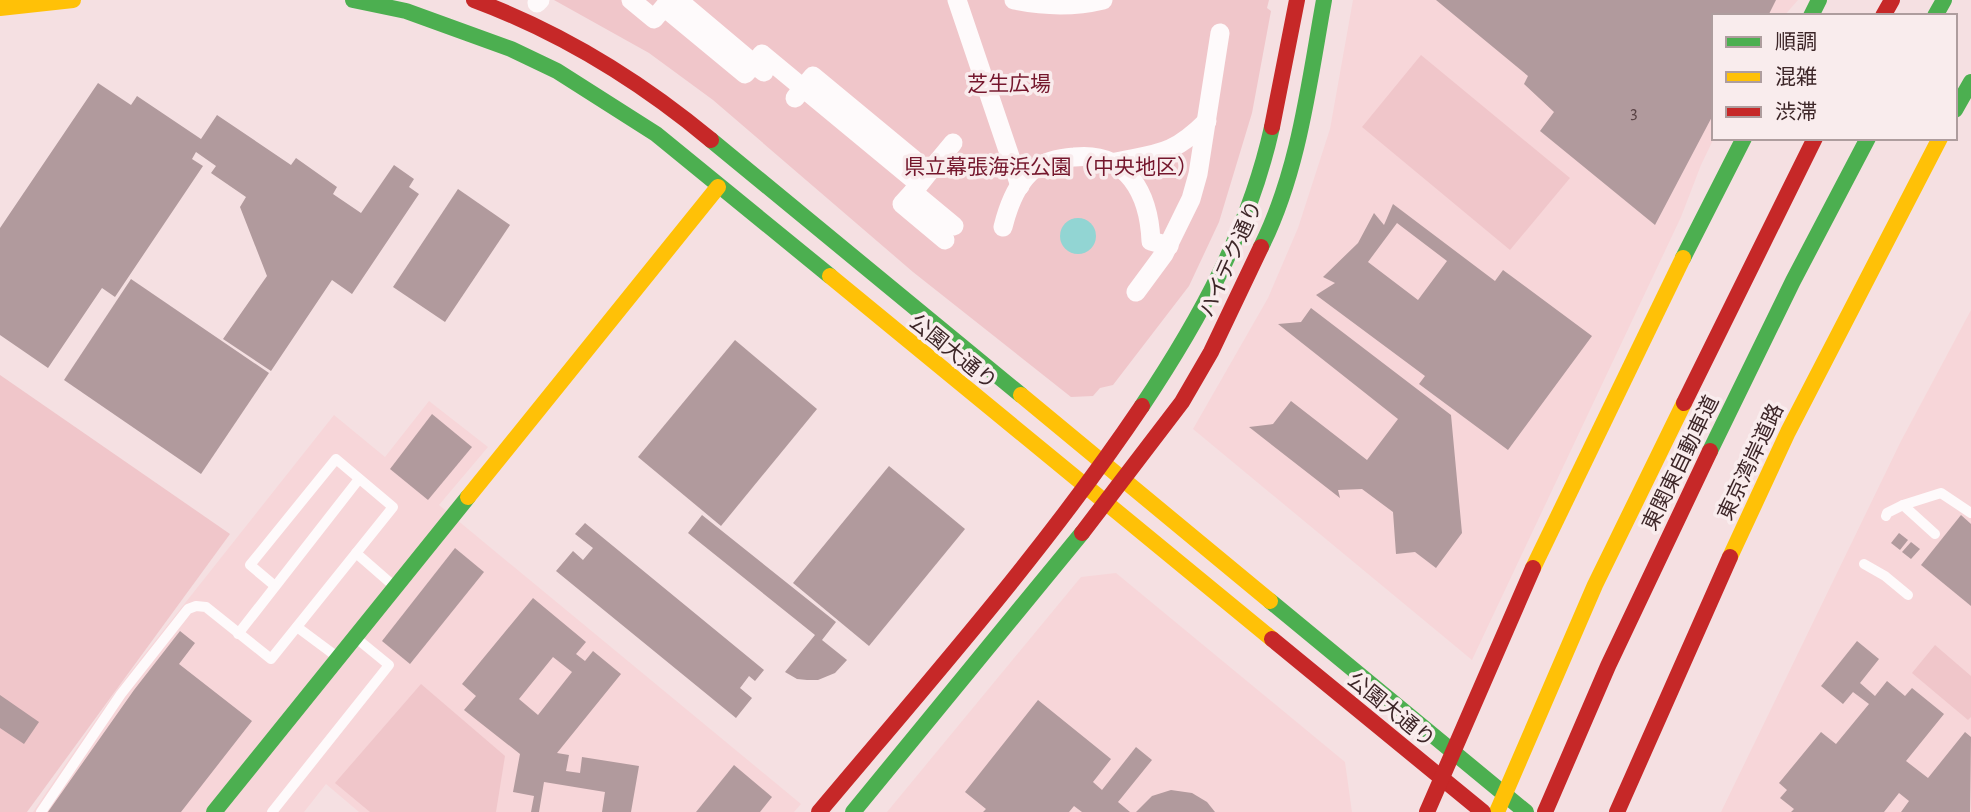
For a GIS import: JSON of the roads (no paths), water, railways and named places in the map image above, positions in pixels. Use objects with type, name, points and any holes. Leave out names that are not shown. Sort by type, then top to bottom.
[{"type":"main road","points":[[0,8],[73,0]]},
{"type":"main road","name":"公園大通り","points":[[353,0],[406,10],[511,49],[557,71],[656,134],[1483,812]]},
{"type":"main road","name":"公園大通り","points":[[474,0],[522,18],[568,41],[676,110],[1526,812]]},
{"type":"main road","name":"ハイテク通り","points":[[820,812],[1048,537],[1161,379],[1228,259],[1244,222],[1275,121],[1297,0]]},
{"type":"main road","name":"ハイテク通り","points":[[853,812],[1067,553],[1182,402],[1211,352],[1268,234],[1285,186],[1299,137],[1324,0]]},
{"type":"main road","points":[[1957,106],[1971,82]]},
{"type":"main road","points":[[1702,220],[1714,168],[1729,140]]},
{"type":"main road","points":[[1427,812],[1540,552],[1635,349],[1743,140]]},
{"type":"main road","name":"東関東自動車道","points":[[1497,812],[1595,585],[1814,140]]},
{"type":"main road","name":"東関東自動車道","points":[[1545,812],[1631,615],[1822,223],[1867,140]]},
{"type":"main road","name":"東京湾岸道路","points":[[1617,812],[1724,569],[1788,432],[1939,140]]},
{"type":"main road","points":[[223,808],[339,657],[718,187]]},
{"type":"street","points":[[631,0],[654,19],[667,2],[711,37],[754,64],[795,98],[813,76],[844,111],[920,183]]},
{"type":"street","points":[[957,0],[1020,186]]},
{"type":"street","points":[[1014,0],[1054,5],[1103,0]]},
{"type":"street","points":[[1136,292],[1169,246],[1191,199],[1207,121],[1220,33]]},
{"type":"street","points":[[1111,163],[1164,153],[1186,141],[1207,121]]},
{"type":"street","points":[[949,233],[902,204],[953,143]]},
{"type":"street","points":[[1003,227],[1006,213],[1020,186],[1033,170],[1054,160],[1079,156],[1111,163],[1130,176],[1149,210],[1151,241],[1169,246]]},
{"type":"lane","points":[[41,812],[121,694],[188,609],[205,607],[271,659],[393,507],[336,459],[250,565],[275,586]]},
{"type":"lane","points":[[238,634],[359,479]]},
{"type":"lane","points":[[1886,516],[1903,505],[1941,493],[1971,513]]},
{"type":"lane","points":[[1903,505],[1935,534]]},
{"type":"lane","points":[[356,553],[395,587]]},
{"type":"lane","points":[[1864,565],[1885,576],[1908,595]]},
{"type":"lane","points":[[297,627],[339,657]]},
{"type":"lane","points":[[272,812],[389,665],[355,637]]},
{"type":"water","points":[[1078,218],[1091,223],[1096,236],[1091,249],[1078,254],[1065,249],[1060,236],[1065,223]]},
{"type":"park label","name":"芝生広場","points":[[1009,84]]},
{"type":"park label","name":"県立幕張海浜公園（中央地区）","points":[[1051,167]]}]
